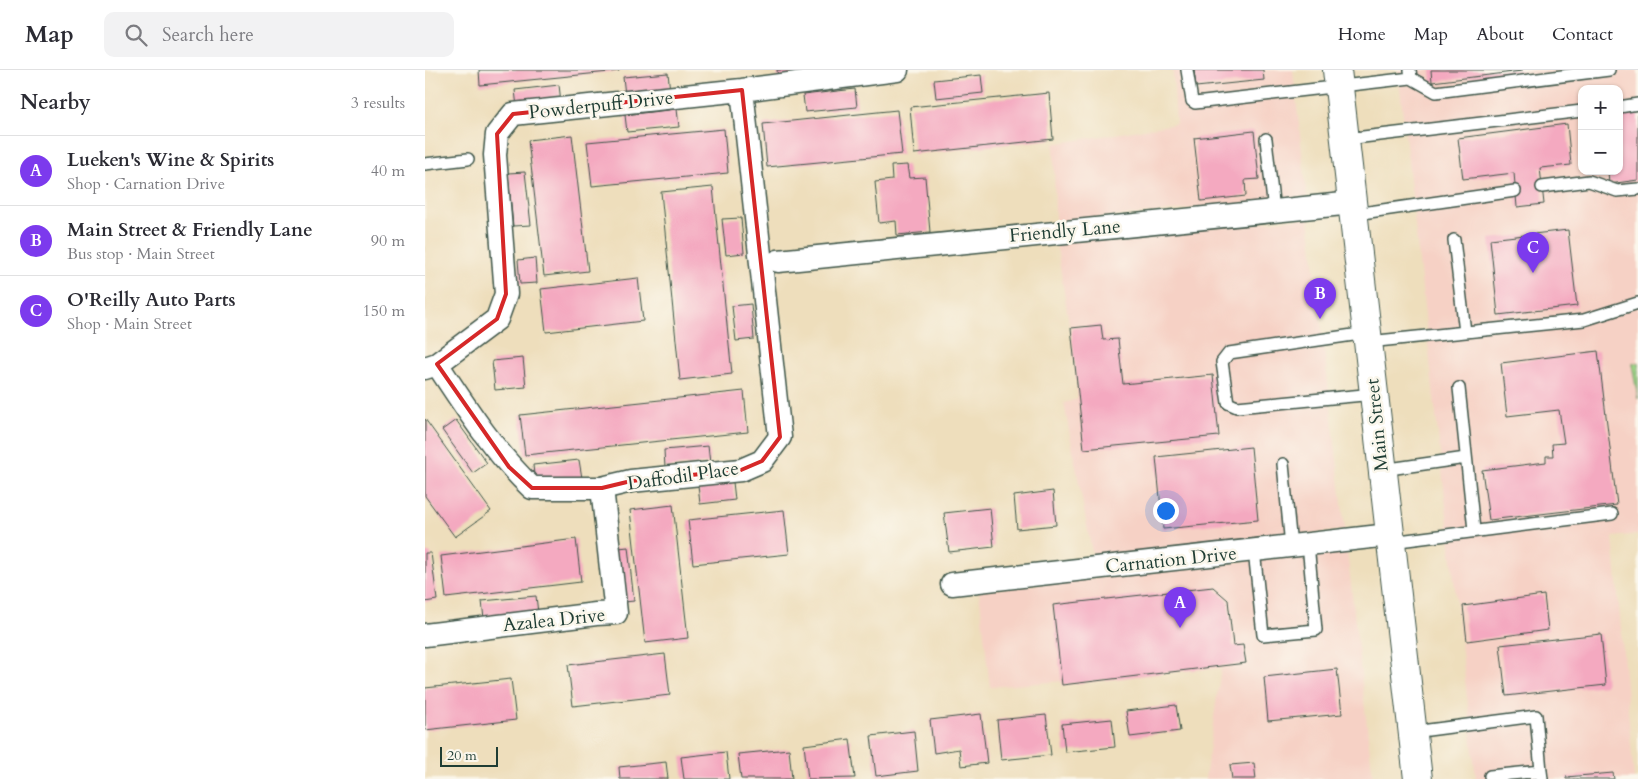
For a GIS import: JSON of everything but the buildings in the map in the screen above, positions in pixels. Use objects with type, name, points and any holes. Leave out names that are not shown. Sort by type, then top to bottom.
[{"type":"main road","name":"Main Street","points":[[1339,78],[1389,538],[1418,779]]},
{"type":"street","name":"Powderpuff Drive","points":[[431,366],[497,319],[506,294],[495,155],[497,134],[513,114],[743,90],[897,70]]},
{"type":"street","name":"Daffodil Place","points":[[431,366],[464,405],[509,467],[532,488],[603,488],[631,481],[741,470],[762,461],[779,437],[743,90]]},
{"type":"street","name":"Friendly Lane","points":[[778,261],[1274,211],[1354,209]]},
{"type":"street","name":"Azalea Drive","points":[[425,635],[616,613],[603,488]]},
{"type":"street","name":"Carnation Drive","points":[[952,584],[1299,545],[1389,538]]},
{"type":"lane","points":[[1187,70],[1192,101],[1195,103],[1339,78],[1410,74],[1436,92],[1609,70]]},
{"type":"lane","points":[[1623,106],[1638,104]]},
{"type":"lane","points":[[1346,138],[1578,111]]},
{"type":"lane","points":[[1266,139],[1274,211]]},
{"type":"lane","points":[[425,164],[468,159]]},
{"type":"lane","points":[[1542,187],[1589,181],[1617,191],[1638,189]]},
{"type":"lane","points":[[1354,209],[1515,191]]},
{"type":"lane","points":[[1454,240],[1465,332]]},
{"type":"lane","points":[[1374,394],[1237,407],[1228,403],[1221,362],[1229,353],[1368,338],[1465,332],[1584,320],[1638,304]]},
{"type":"lane","points":[[1459,388],[1474,530]]},
{"type":"lane","points":[[1382,470],[1467,458]]},
{"type":"lane","points":[[1254,550],[1263,635],[1316,630],[1283,464]]},
{"type":"lane","points":[[1389,538],[1612,514]]},
{"type":"lane","points":[[1413,732],[1536,716],[1542,775],[1490,776],[1491,779]]},
{"type":"highlighted area","points":[[742,90],[780,437],[762,461],[741,470],[631,481],[602,488],[532,488],[509,467],[437,364],[497,319],[506,294],[497,134],[513,114]]},
{"type":"shaded area","points":[[1173,70],[1293,70],[1307,198],[1055,222],[1054,144],[1176,124]]},
{"type":"shaded area","points":[[1398,70],[1638,70],[1638,363],[1632,364],[1638,399],[1638,534],[1613,537],[1634,779],[1476,779]]},
{"type":"shaded area","points":[[1309,218],[1345,530],[1093,558],[1064,403],[1081,398],[1056,242]]},
{"type":"shaded area","points":[[1347,550],[1373,779],[1205,779],[1221,668],[990,687],[979,591]]},
{"type":"green space","points":[[1638,363],[1638,399],[1632,364]]},
{"type":"place","name":"O'Reilly Auto Parts","points":[[1533,273]]},
{"type":"place","name":"Main Street & Friendly Lane","points":[[1320,319]]},
{"type":"place","name":"Lueken's Wine & Spirits","points":[[1180,628]]}]
